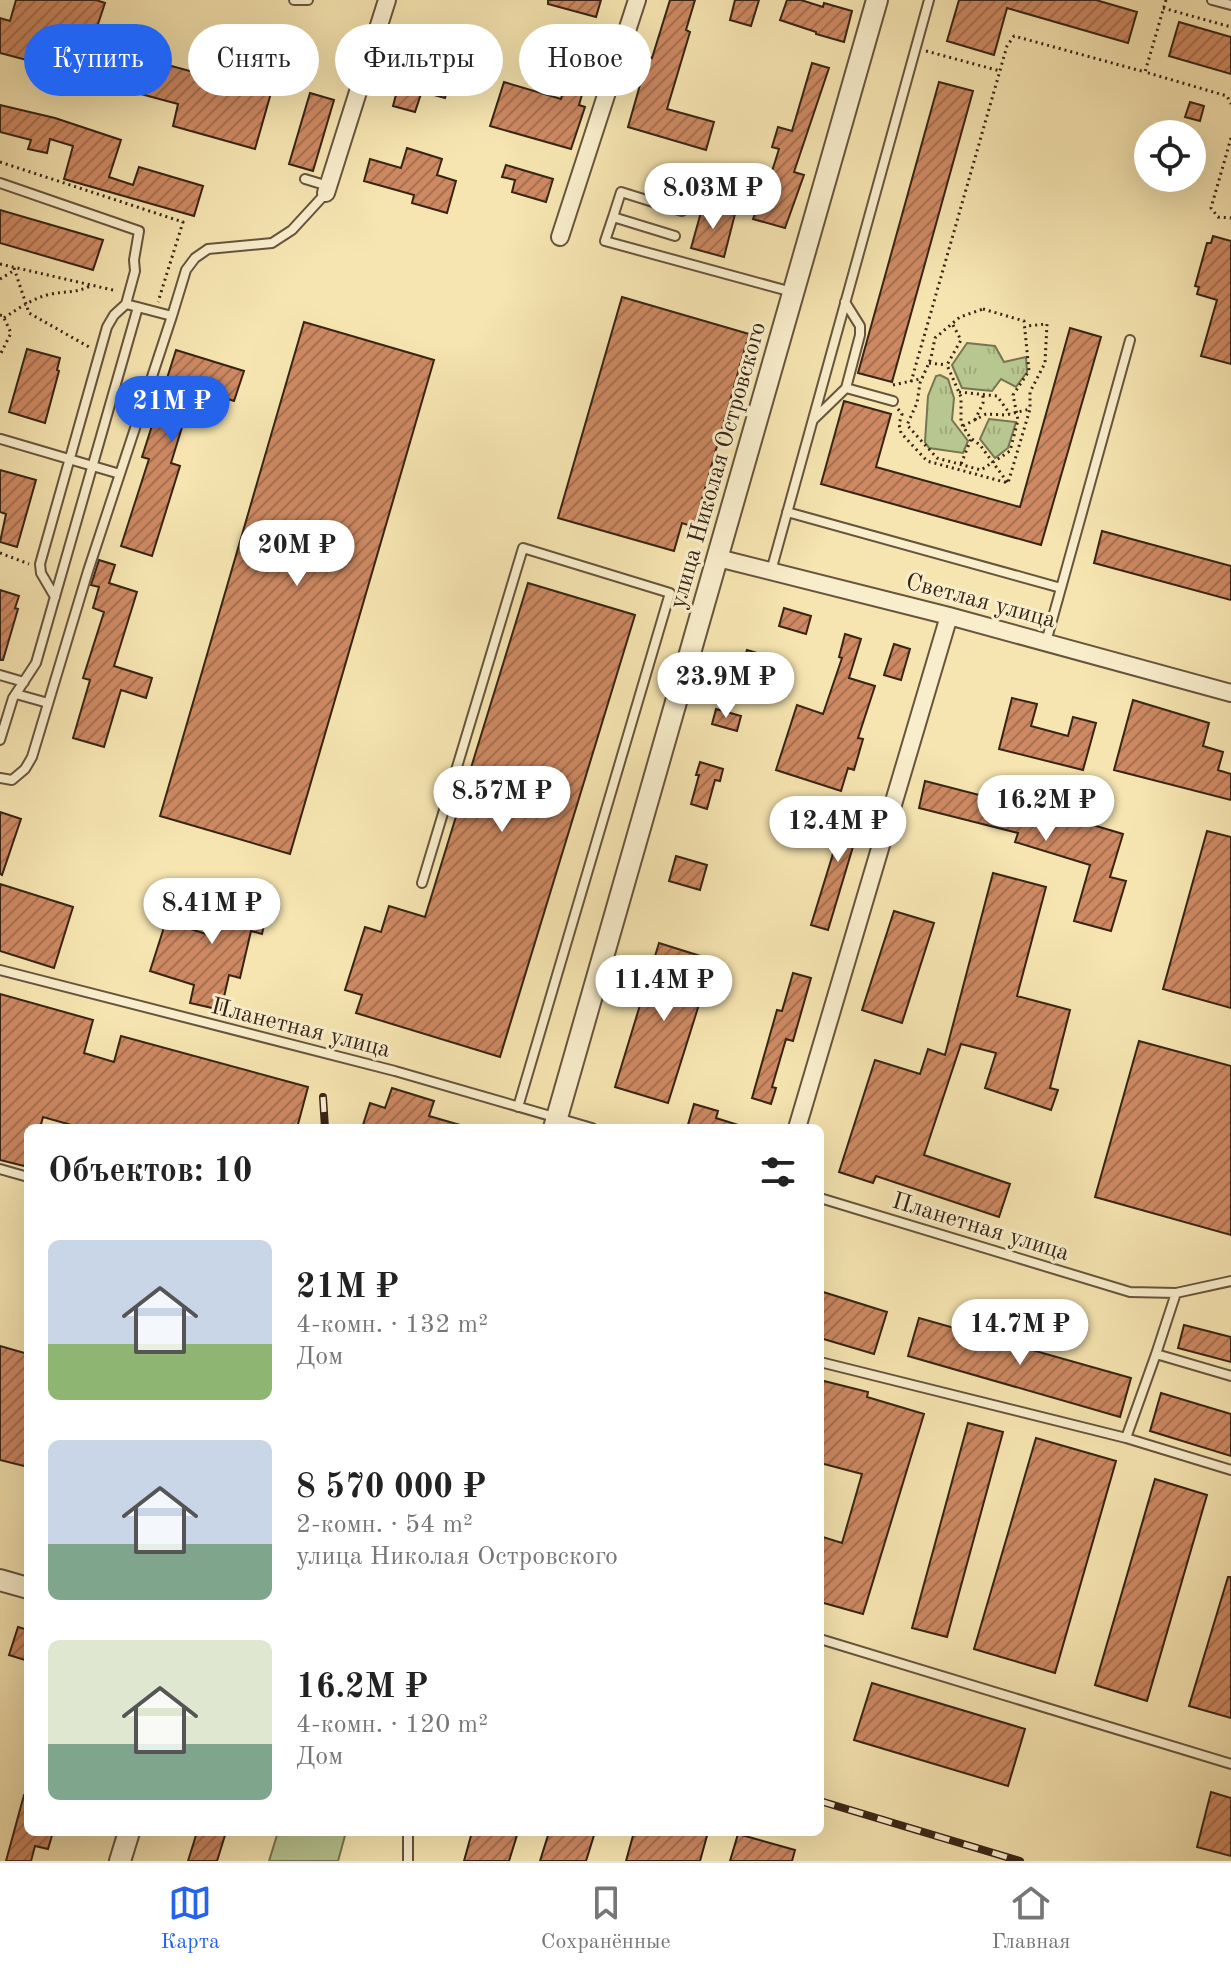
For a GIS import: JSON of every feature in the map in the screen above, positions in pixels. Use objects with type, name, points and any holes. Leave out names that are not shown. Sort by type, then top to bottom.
[{"type":"street","points":[[328,190],[387,0]]},
{"type":"street","points":[[560,237],[637,0]]},
{"type":"street","name":"улица Николая Островского","points":[[556,1123],[876,0]]},
{"type":"street","name":"Светлая улица","points":[[718,558],[949,616],[1231,693]]},
{"type":"street","points":[[798,1124],[949,616]]},
{"type":"street","points":[[0,1580],[24,1587]]},
{"type":"street","points":[[120,1861],[128,1836]]},
{"type":"lane","points":[[294,0],[308,0]]},
{"type":"lane","points":[[771,571],[929,0]]},
{"type":"lane","points":[[1212,0],[1231,5]]},
{"type":"lane","points":[[0,778],[12,780],[25,769],[32,757],[186,270],[195,258],[208,249],[272,243],[292,230],[328,190],[305,179]]},
{"type":"lane","points":[[0,183],[139,231],[135,271],[126,304],[110,321],[40,569],[55,597]]},
{"type":"lane","points":[[682,211],[621,192],[605,241],[793,293]]},
{"type":"lane","points":[[613,217],[675,236]]},
{"type":"lane","points":[[813,420],[846,388],[861,330],[845,302]]},
{"type":"lane","points":[[126,304],[172,316]]},
{"type":"lane","points":[[0,740],[16,694],[36,663],[138,307]]},
{"type":"lane","points":[[1046,642],[1130,340]]},
{"type":"lane","points":[[846,388],[893,401]]},
{"type":"lane","points":[[1,439],[120,474]]},
{"type":"lane","points":[[787,512],[1061,588]]},
{"type":"lane","points":[[422,883],[523,548],[670,593],[518,1107]]},
{"type":"lane","points":[[0,675],[24,682]]},
{"type":"lane","points":[[16,694],[48,703]]},
{"type":"lane","name":"Планетная улица","points":[[0,970],[395,1071],[518,1107],[556,1123]]},
{"type":"lane","points":[[0,1169],[24,1176]]},
{"type":"lane","name":"Планетная улица","points":[[824,1199],[1130,1292],[1176,1293],[1231,1281]]},
{"type":"lane","points":[[1126,1438],[1176,1293]]},
{"type":"lane","points":[[1156,1354],[1231,1376]]},
{"type":"lane","points":[[824,1363],[1126,1438],[1231,1470]]},
{"type":"lane","points":[[824,1640],[1231,1764]]},
{"type":"lane","points":[[408,1836],[408,1861]]},
{"type":"path","points":[[1145,72],[1166,0]]},
{"type":"path","points":[[1163,8],[1231,27]]},
{"type":"path","points":[[911,382],[1007,46],[1014,36],[1227,96],[1231,104]]},
{"type":"path","points":[[916,48],[1000,71]]},
{"type":"path","points":[[1231,138],[1211,208],[1218,217],[1231,218]]},
{"type":"path","points":[[0,264],[129,293]]},
{"type":"path","points":[[0,279],[14,269]]},
{"type":"path","points":[[14,269],[29,313],[100,353]]},
{"type":"path","points":[[0,355],[11,333],[2,317],[50,294],[77,293],[90,286]]},
{"type":"path","points":[[983,309],[1021,318],[1026,326],[1029,371],[1013,395],[1018,420],[1011,448],[981,470],[937,458],[907,425],[917,403],[935,338],[952,323],[983,309]]},
{"type":"path","points":[[947,365],[961,340],[952,323]]},
{"type":"path","points":[[1008,483],[1030,409],[1030,392],[1045,363],[1047,324],[1026,326]]},
{"type":"path","points":[[929,363],[947,365]]},
{"type":"path","points":[[947,365],[959,392],[963,426],[1008,483]]},
{"type":"path","points":[[893,385],[922,379]]},
{"type":"path","points":[[959,392],[997,396],[1010,414]]},
{"type":"path","points":[[975,420],[983,403],[983,394]]},
{"type":"path","points":[[893,401],[892,407],[901,411],[901,433],[923,458],[931,463],[1008,483]]},
{"type":"path","points":[[963,426],[986,414],[1010,414],[1030,409]]},
{"type":"path","points":[[959,471],[971,439]]},
{"type":"path","points":[[0,553],[40,569]]},
{"type":"green space","points":[[967,343],[995,346],[1004,362],[1026,357],[1027,372],[1016,387],[1001,379],[992,391],[962,388],[952,365]]},
{"type":"green space","points":[[936,376],[948,379],[954,398],[952,420],[968,441],[963,453],[929,448],[925,442],[928,396]]},
{"type":"green space","points":[[989,419],[1016,422],[1008,448],[995,458],[980,439]]},
{"type":"green space","points":[[277,1836],[345,1836],[338,1861],[269,1861]]},
{"type":"building","points":[[16,0],[96,0],[105,3],[98,24],[24,24],[24,59],[0,53],[0,18],[10,21]]},
{"type":"building","points":[[548,0],[601,0],[596,17],[548,4]]},
{"type":"building","points":[[670,0],[695,0],[686,30],[690,32],[667,109],[714,122],[706,150],[628,127],[637,96],[651,96],[652,58]]},
{"type":"building","points":[[735,0],[759,0],[751,26],[730,20]]},
{"type":"building","points":[[787,0],[801,0],[823,7],[824,3],[852,11],[844,42],[780,20]]},
{"type":"building","points":[[959,0],[1096,0],[1137,12],[1128,43],[1007,8],[994,55],[947,41]]},
{"type":"building","points":[[1179,22],[1231,37],[1231,74],[1169,56]]},
{"type":"building","points":[[812,63],[829,68],[794,172],[804,175],[785,228],[753,219],[759,202],[762,203],[779,149],[772,147],[778,127],[792,131]]},
{"type":"building","points":[[172,66],[188,70],[188,96],[270,96],[255,149],[173,126],[178,104],[148,96],[172,96]]},
{"type":"building","points":[[504,82],[519,86],[519,96],[561,99],[562,96],[582,96],[579,105],[585,107],[571,149],[490,126],[500,96],[503,96]]},
{"type":"building","points":[[939,82],[973,91],[892,382],[858,373]]},
{"type":"building","points":[[309,96],[334,100],[313,171],[289,164]]},
{"type":"building","points":[[396,96],[420,96],[415,112],[393,106]]},
{"type":"building","points":[[1190,102],[1204,106],[1200,120],[1185,117]]},
{"type":"building","points":[[0,105],[55,118],[121,140],[109,177],[133,185],[139,167],[203,186],[194,216],[64,179],[73,146],[50,139],[47,153],[28,149],[31,140],[0,132]]},
{"type":"building","points":[[407,148],[442,159],[437,175],[456,181],[447,213],[412,203],[414,195],[364,181],[370,159],[401,168]]},
{"type":"building","points":[[506,165],[553,179],[546,202],[512,192],[515,180],[502,177]]},
{"type":"building","points":[[703,205],[735,214],[724,257],[691,248]]},
{"type":"building","points":[[0,210],[103,240],[93,270],[0,243]]},
{"type":"building","points":[[1213,236],[1231,241],[1231,364],[1201,356],[1217,300],[1197,294],[1199,287],[1195,286],[1207,243],[1211,243]]},
{"type":"building","points":[[622,297],[749,334],[694,527],[682,523],[674,551],[558,518]]},
{"type":"building","points":[[304,322],[434,360],[290,854],[160,816]]},
{"type":"building","points":[[1070,328],[1101,337],[1041,545],[821,484],[844,401],[891,414],[876,467],[1020,507]]},
{"type":"building","points":[[27,349],[60,358],[45,423],[9,412]]},
{"type":"building","points":[[176,350],[244,371],[234,401],[185,385],[177,408],[187,411],[171,463],[180,466],[152,556],[121,546],[149,459],[142,457]]},
{"type":"building","points":[[0,470],[36,480],[17,547],[0,542],[6,514],[0,512]]},
{"type":"building","points":[[1102,531],[1231,566],[1231,600],[1094,563]]},
{"type":"building","points":[[99,560],[115,565],[109,583],[137,592],[114,666],[152,678],[146,698],[121,690],[104,747],[73,738],[90,680],[83,678],[104,612],[93,608],[99,587],[91,585]]},
{"type":"building","points":[[528,583],[635,615],[500,1057],[356,1013],[362,995],[345,990],[365,927],[381,932],[389,906],[425,917]]},
{"type":"building","points":[[0,590],[19,596],[3,660],[0,660]]},
{"type":"building","points":[[784,608],[811,616],[806,634],[779,626]]},
{"type":"building","points":[[845,634],[861,639],[849,678],[875,686],[858,738],[863,739],[854,770],[848,768],[841,791],[776,770],[797,705],[823,714],[842,658],[839,657]]},
{"type":"building","points":[[894,644],[910,649],[901,680],[884,675]]},
{"type":"building","points":[[747,650],[781,660],[775,682],[740,672]]},
{"type":"building","points":[[1012,698],[1037,704],[1031,726],[1068,736],[1073,717],[1096,723],[1083,770],[999,749]]},
{"type":"building","points":[[1133,700],[1209,723],[1203,746],[1223,752],[1218,770],[1231,774],[1231,800],[1114,770]]},
{"type":"building","points":[[716,709],[741,716],[737,731],[712,724]]},
{"type":"building","points":[[700,762],[723,769],[720,781],[715,780],[707,809],[691,804]]},
{"type":"building","points":[[925,781],[1026,805],[1123,834],[1110,877],[1126,881],[1111,931],[1074,921],[1090,865],[1015,842],[1018,833],[919,808]]},
{"type":"building","points":[[840,803],[864,810],[828,930],[811,925],[840,824],[835,823]]},
{"type":"building","points":[[0,812],[21,819],[2,875],[0,874]]},
{"type":"building","points":[[1207,831],[1231,837],[1231,1008],[1163,989]]},
{"type":"building","points":[[676,856],[707,865],[700,890],[669,881]]},
{"type":"building","points":[[993,873],[1046,887],[1017,996],[1070,1010],[1050,1088],[1058,1090],[1051,1110],[985,1088],[996,1053],[961,1044],[924,1155],[1010,1184],[999,1217],[876,1176],[873,1183],[839,1172],[875,1060],[920,1074],[928,1049],[945,1055]]},
{"type":"building","points":[[0,884],[73,907],[54,968],[0,951]]},
{"type":"building","points":[[216,887],[270,899],[262,934],[251,931],[240,978],[229,975],[221,1010],[190,1003],[194,985],[150,971],[166,921],[206,934]]},
{"type":"building","points":[[894,911],[934,923],[902,1023],[862,1010]]},
{"type":"building","points":[[659,943],[713,960],[668,1103],[615,1087]]},
{"type":"building","points":[[793,973],[811,978],[793,1041],[786,1039],[772,1087],[776,1088],[771,1104],[752,1098],[777,1010],[782,1011]]},
{"type":"building","points":[[0,994],[93,1020],[84,1053],[114,1062],[121,1036],[308,1087],[298,1124],[68,1124],[43,1117],[41,1124],[24,1124],[24,1166],[0,1160]]},
{"type":"building","points":[[1139,1041],[1231,1066],[1231,1235],[1095,1197]]},
{"type":"building","points":[[392,1088],[434,1101],[429,1116],[457,1124],[363,1124],[370,1103],[385,1108]]},
{"type":"building","points":[[694,1104],[718,1111],[716,1118],[735,1124],[688,1124]]},
{"type":"building","points":[[824,1292],[887,1312],[874,1354],[824,1339]]},
{"type":"building","points":[[919,1318],[1131,1378],[1120,1417],[908,1356]]},
{"type":"building","points":[[1184,1325],[1231,1337],[1231,1362],[1178,1348]]},
{"type":"building","points":[[0,1346],[24,1353],[24,1466],[0,1460]]},
{"type":"building","points":[[824,1381],[868,1392],[867,1397],[924,1414],[863,1614],[824,1603],[824,1537],[842,1543],[862,1474],[824,1464]]},
{"type":"building","points":[[1161,1393],[1231,1414],[1231,1456],[1150,1431]]},
{"type":"building","points":[[968,1423],[1003,1432],[947,1637],[912,1628]]},
{"type":"building","points":[[1036,1438],[1116,1461],[1055,1673],[974,1649]]},
{"type":"building","points":[[1155,1479],[1207,1495],[1147,1701],[1095,1685]]},
{"type":"building","points":[[1228,1577],[1231,1577],[1231,1718],[1189,1706]]},
{"type":"building","points":[[18,1627],[24,1629],[24,1660],[9,1655]]},
{"type":"building","points":[[872,1683],[1025,1729],[1008,1786],[854,1740]]},
{"type":"building","points":[[1211,1792],[1231,1798],[1231,1856],[1197,1847]]},
{"type":"building","points":[[24,1795],[24,1836],[52,1836],[48,1849],[35,1846],[31,1861],[6,1861]]},
{"type":"building","points":[[196,1836],[225,1836],[217,1861],[188,1861]]},
{"type":"building","points":[[471,1836],[517,1836],[509,1861],[464,1861]]},
{"type":"building","points":[[548,1836],[594,1836],[586,1861],[540,1861]]},
{"type":"building","points":[[633,1836],[707,1836],[700,1861],[626,1861]]},
{"type":"building","points":[[737,1836],[795,1850],[792,1861],[730,1861]]},
{"type":"railway","points":[[323,1097],[325,1124]]},
{"type":"railway","points":[[824,1802],[1020,1861]]}]
